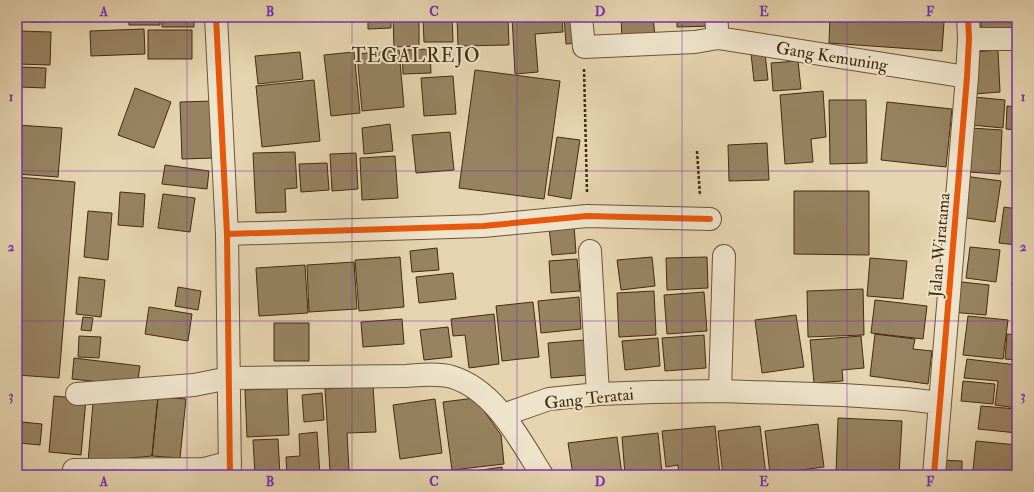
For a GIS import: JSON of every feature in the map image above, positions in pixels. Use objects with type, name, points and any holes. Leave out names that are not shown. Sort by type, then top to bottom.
[{"type":"street","points":[[74,470],[230,469],[227,234],[216,17]]},
{"type":"street","points":[[581,17],[584,47]]},
{"type":"street","name":"Jalan Wiratama","points":[[934,475],[967,77],[969,39],[968,17]]},
{"type":"street","name":"Gang Kemuning","points":[[584,47],[695,42],[717,28],[967,77]]},
{"type":"street","points":[[969,39],[1017,40]]},
{"type":"street","points":[[227,234],[483,226],[587,216],[705,219]]},
{"type":"street","points":[[590,251],[598,394]]},
{"type":"street","points":[[720,391],[724,256]]},
{"type":"street","points":[[77,394],[194,385],[230,378],[406,376],[432,374],[452,377],[474,386],[503,415],[542,475]]},
{"type":"street","name":"Gang Teratai","points":[[503,415],[549,399],[598,394],[654,392],[720,391],[849,395],[906,398],[940,403]]},
{"type":"path","points":[[584,47],[587,216]]},
{"type":"path","points":[[697,151],[705,219]]},
{"type":"building","points":[[31,17],[50,17],[50,22],[31,22]]},
{"type":"building","points":[[128,17],[160,17],[160,25],[129,25]]},
{"type":"building","points":[[162,17],[194,17],[194,27],[162,27]]},
{"type":"building","points":[[368,17],[391,17],[391,28],[368,29]]},
{"type":"building","points":[[393,17],[419,17],[419,46],[394,47]]},
{"type":"building","points":[[423,17],[452,17],[453,42],[424,42]]},
{"type":"building","points":[[457,17],[508,19],[509,45],[458,46]]},
{"type":"building","points":[[512,17],[562,17],[563,32],[535,34],[538,72],[515,74]]},
{"type":"building","points":[[564,17],[577,17],[579,43],[566,44]]},
{"type":"building","points":[[621,17],[653,17],[655,36],[622,38]]},
{"type":"building","points":[[677,17],[714,17],[714,26],[677,27]]},
{"type":"building","points":[[830,17],[870,17],[944,22],[942,51],[829,43]]},
{"type":"building","points":[[981,17],[1017,17],[1017,29],[981,30]]},
{"type":"building","points":[[144,29],[145,54],[91,56],[90,31]]},
{"type":"building","points":[[148,30],[192,30],[192,59],[148,59]]},
{"type":"building","points":[[19,31],[51,32],[50,65],[18,64]]},
{"type":"building","points":[[430,49],[431,73],[403,74],[402,50]]},
{"type":"building","points":[[399,50],[404,107],[362,111],[357,54]]},
{"type":"building","points":[[998,50],[1000,92],[974,94],[972,52]]},
{"type":"building","points":[[300,52],[303,79],[258,84],[255,56]]},
{"type":"building","points":[[354,52],[360,113],[331,116],[324,55]]},
{"type":"building","points":[[765,53],[768,80],[754,81],[751,54]]},
{"type":"building","points":[[798,61],[801,89],[773,91],[771,63]]},
{"type":"building","points":[[21,67],[46,68],[45,88],[20,87]]},
{"type":"building","points":[[475,70],[560,81],[544,199],[459,188]]},
{"type":"building","points":[[453,76],[456,114],[424,116],[421,78]]},
{"type":"building","points":[[314,80],[320,141],[262,147],[256,86]]},
{"type":"building","points":[[135,88],[171,102],[154,148],[118,135]]},
{"type":"building","points":[[823,91],[826,137],[811,139],[813,162],[785,164],[780,95]]},
{"type":"building","points":[[974,97],[1005,100],[1003,128],[971,125]]},
{"type":"building","points":[[829,100],[866,100],[867,163],[830,164]]},
{"type":"building","points":[[213,101],[214,158],[182,159],[180,102]]},
{"type":"building","points":[[887,102],[952,109],[946,167],[881,160]]},
{"type":"building","points":[[1007,106],[1017,107],[1017,130],[1006,129]]},
{"type":"building","points":[[390,124],[393,151],[364,154],[362,128]]},
{"type":"building","points":[[17,125],[62,128],[58,177],[17,174]]},
{"type":"building","points":[[971,128],[1002,130],[1000,174],[968,172]]},
{"type":"building","points":[[450,132],[454,170],[416,173],[412,135]]},
{"type":"building","points":[[557,137],[580,140],[571,199],[548,195]]},
{"type":"building","points":[[767,143],[769,180],[729,181],[728,145]]},
{"type":"building","points":[[295,152],[297,188],[285,189],[286,212],[256,213],[253,153]]},
{"type":"building","points":[[356,153],[358,189],[332,191],[330,154]]},
{"type":"building","points":[[395,156],[398,198],[362,200],[360,158]]},
{"type":"building","points":[[327,163],[329,190],[301,192],[299,164]]},
{"type":"building","points":[[165,165],[209,171],[207,189],[162,184]]},
{"type":"building","points":[[964,176],[1001,181],[995,222],[959,217]]},
{"type":"building","points":[[17,177],[75,182],[59,378],[17,375]]},
{"type":"building","points":[[794,191],[869,191],[869,255],[794,254]]},
{"type":"building","points":[[120,192],[145,194],[143,227],[118,225]]},
{"type":"building","points":[[163,194],[195,198],[190,232],[158,228]]},
{"type":"building","points":[[1004,207],[1017,209],[1017,245],[999,243]]},
{"type":"building","points":[[88,211],[112,213],[108,260],[84,257]]},
{"type":"building","points":[[574,225],[576,253],[552,255],[549,227]]},
{"type":"building","points":[[970,247],[1000,250],[996,282],[966,278]]},
{"type":"building","points":[[437,248],[439,270],[412,272],[410,251]]},
{"type":"building","points":[[400,257],[404,307],[359,311],[355,260]]},
{"type":"building","points":[[652,257],[655,286],[621,290],[617,260]]},
{"type":"building","points":[[707,257],[708,288],[667,290],[666,258]]},
{"type":"building","points":[[870,258],[907,261],[903,299],[867,296]]},
{"type":"building","points":[[577,259],[580,291],[551,293],[549,261]]},
{"type":"building","points":[[1016,261],[1017,285],[1012,285]]},
{"type":"building","points":[[354,262],[357,309],[309,312],[307,265]]},
{"type":"building","points":[[305,265],[308,313],[259,316],[256,268]]},
{"type":"building","points":[[453,273],[456,299],[419,303],[416,277]]},
{"type":"building","points":[[79,277],[105,280],[101,317],[76,314]]},
{"type":"building","points":[[953,281],[989,285],[986,315],[950,312]]},
{"type":"building","points":[[178,287],[201,291],[198,310],[175,306]]},
{"type":"building","points":[[863,289],[864,335],[808,337],[807,291]]},
{"type":"building","points":[[654,291],[656,335],[619,337],[617,293]]},
{"type":"building","points":[[704,292],[707,331],[667,334],[664,295]]},
{"type":"building","points":[[579,297],[581,329],[541,333],[538,301]]},
{"type":"building","points":[[875,300],[927,306],[923,339],[871,333]]},
{"type":"building","points":[[533,302],[539,357],[502,361],[496,306]]},
{"type":"building","points":[[149,307],[192,314],[188,341],[145,334]]},
{"type":"building","points":[[494,314],[499,364],[469,368],[465,335],[453,336],[451,319]]},
{"type":"building","points":[[796,315],[804,367],[762,373],[755,320]]},
{"type":"building","points":[[968,316],[1008,320],[1003,359],[963,355]]},
{"type":"building","points":[[83,317],[93,318],[91,331],[81,330]]},
{"type":"building","points":[[402,319],[404,344],[363,347],[361,322]]},
{"type":"building","points":[[274,323],[309,323],[309,361],[274,361]]},
{"type":"building","points":[[448,327],[452,357],[424,360],[420,330]]},
{"type":"building","points":[[875,334],[915,339],[913,349],[932,351],[928,384],[870,376]]},
{"type":"building","points":[[1007,334],[1017,335],[1017,360],[1005,359]]},
{"type":"building","points":[[704,335],[706,368],[665,371],[662,338]]},
{"type":"building","points":[[79,336],[101,337],[99,358],[78,357]]},
{"type":"building","points":[[861,336],[864,368],[842,370],[843,381],[814,383],[810,340]]},
{"type":"building","points":[[658,338],[660,366],[625,370],[622,341]]},
{"type":"building","points":[[584,340],[587,375],[551,378],[548,343]]},
{"type":"building","points":[[74,358],[140,366],[137,386],[72,379]]},
{"type":"building","points":[[967,359],[1017,365],[1017,408],[995,405],[998,381],[964,378]]},
{"type":"building","points":[[963,381],[995,384],[993,404],[961,401]]},
{"type":"building","points":[[373,386],[376,432],[347,433],[349,470],[330,471],[325,389]]},
{"type":"building","points":[[287,388],[289,435],[247,437],[245,390]]},
{"type":"building","points":[[322,393],[324,420],[304,422],[302,395]]},
{"type":"building","points":[[54,396],[86,399],[81,455],[49,452]]},
{"type":"building","points":[[158,397],[152,456],[88,462],[93,403]]},
{"type":"building","points":[[158,397],[186,399],[180,458],[152,456]]},
{"type":"building","points":[[475,398],[501,435],[504,464],[452,470],[443,402]]},
{"type":"building","points":[[435,399],[442,453],[400,459],[393,405]]},
{"type":"building","points":[[981,406],[1017,409],[1017,433],[978,429]]},
{"type":"building","points":[[838,418],[902,421],[899,475],[836,473]]},
{"type":"building","points":[[22,422],[42,424],[40,445],[20,443]]},
{"type":"building","points":[[818,424],[824,467],[770,474],[765,431]]},
{"type":"building","points":[[715,426],[720,475],[679,475],[678,465],[666,467],[662,431]]},
{"type":"building","points":[[760,426],[766,475],[723,475],[718,431]]},
{"type":"building","points":[[317,432],[320,475],[287,475],[286,457],[300,456],[299,434]]},
{"type":"building","points":[[658,433],[662,473],[625,475],[622,437]]},
{"type":"building","points":[[617,437],[622,475],[573,475],[568,443]]},
{"type":"building","points":[[278,439],[280,475],[255,475],[253,440]]},
{"type":"building","points":[[976,441],[1017,445],[1017,474],[973,470]]},
{"type":"building","points":[[940,460],[962,461],[962,475],[939,475]]},
{"type":"building","points":[[502,467],[503,475],[476,475],[475,471]]},
{"type":"building","points":[[964,473],[994,475],[964,475]]},
{"type":"cycle path","points":[[216,17],[227,234],[230,475]]},
{"type":"cycle path","points":[[934,475],[967,77],[969,39],[968,17]]},
{"type":"cycle path","points":[[227,234],[483,226],[587,216],[710,219]]},
{"type":"district","name":"TEGALREJO","points":[[416,55]]}]
